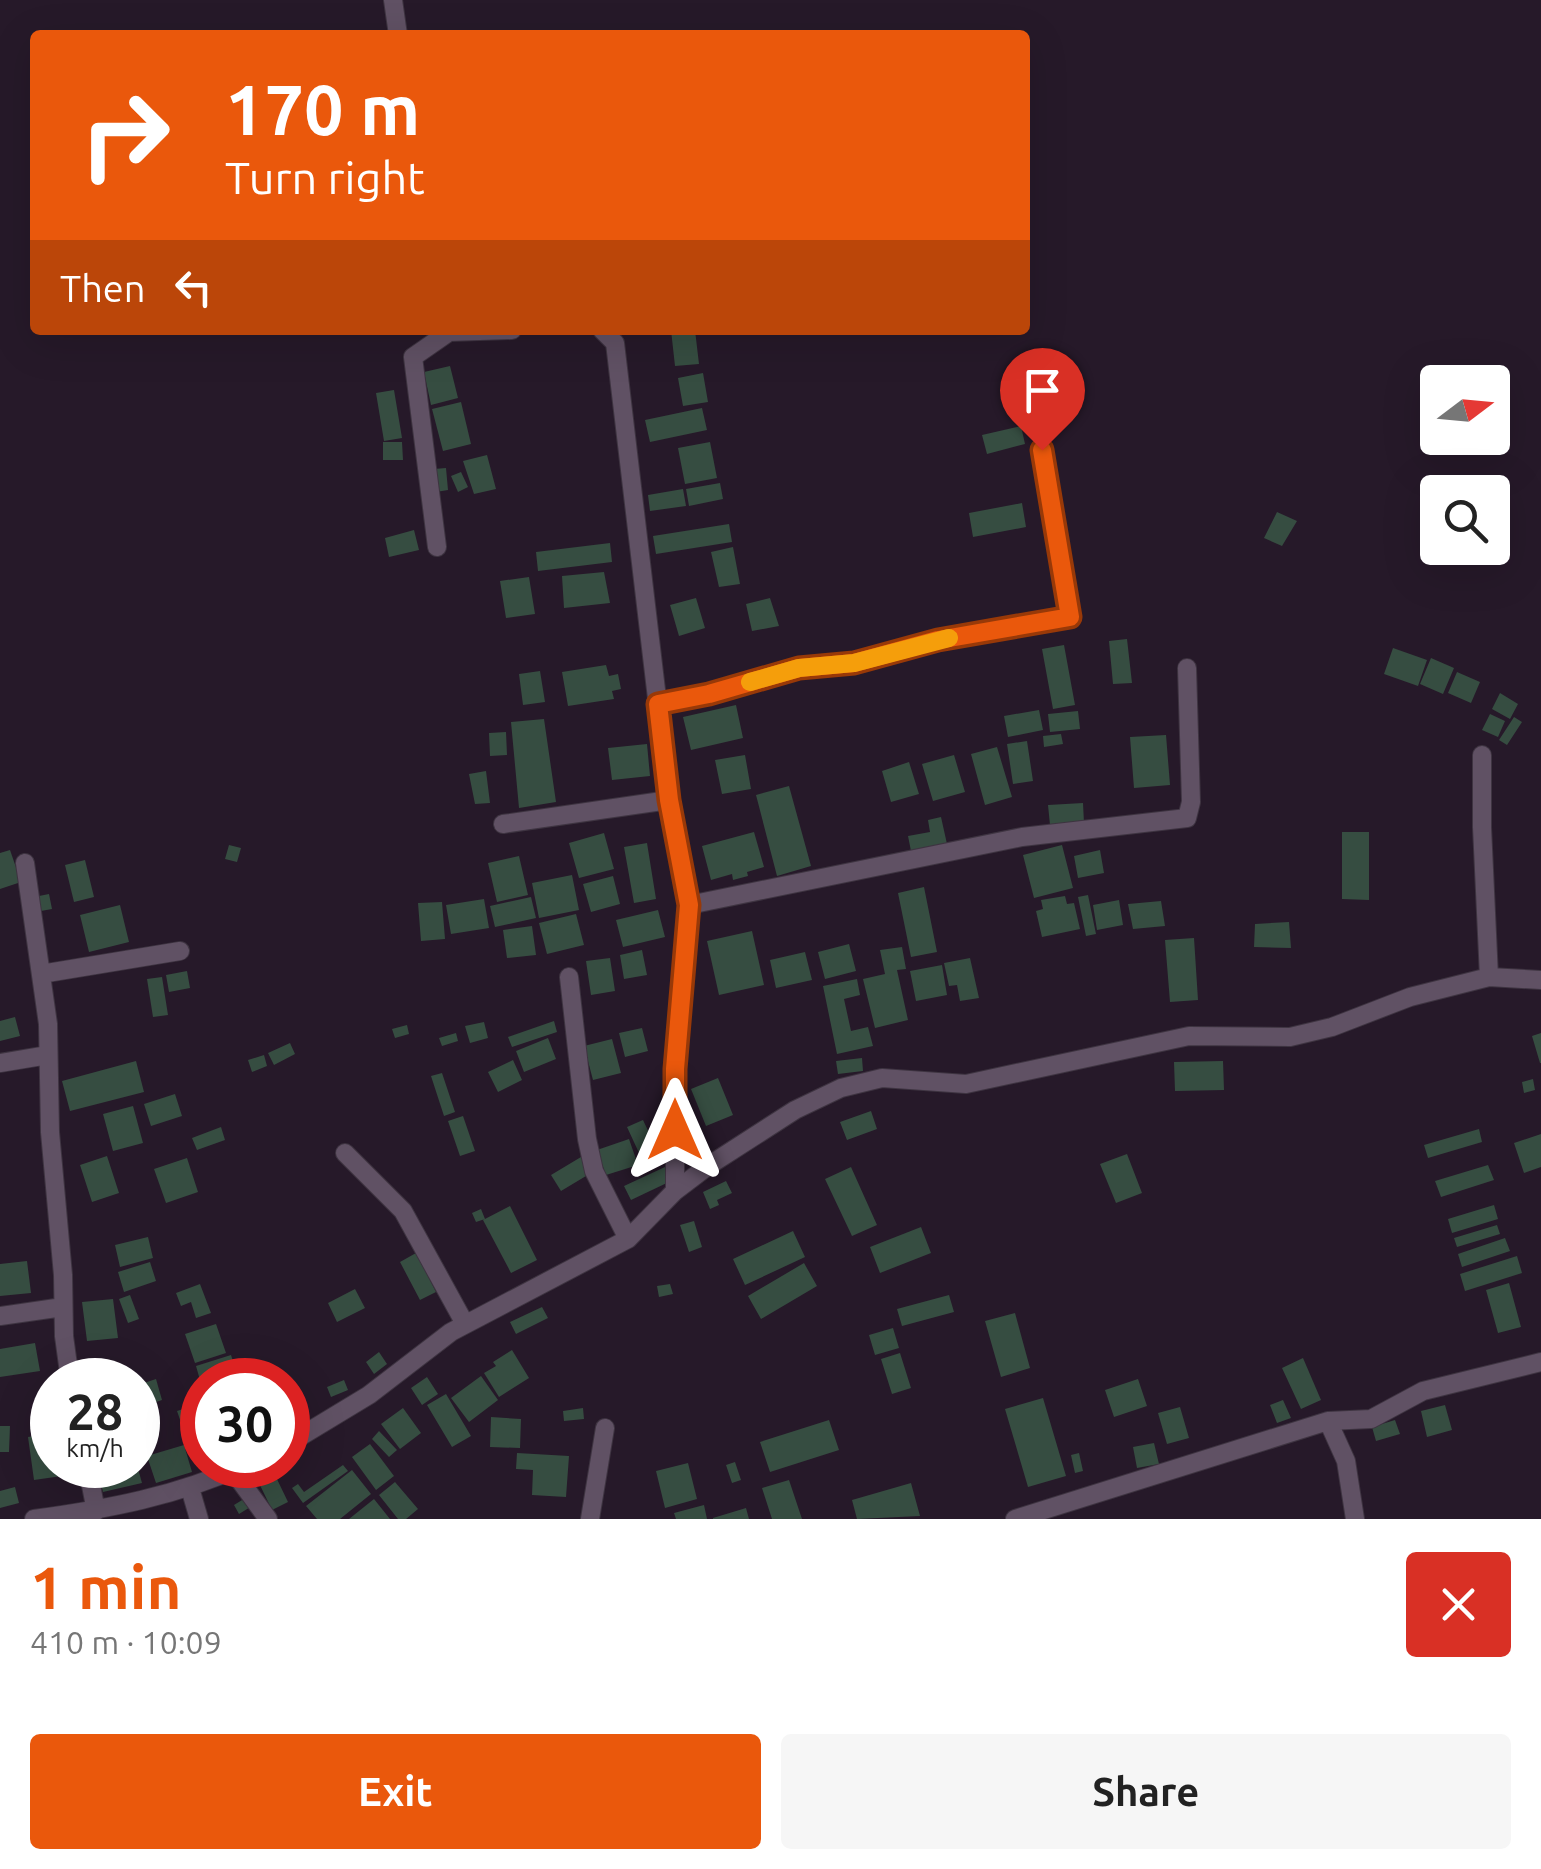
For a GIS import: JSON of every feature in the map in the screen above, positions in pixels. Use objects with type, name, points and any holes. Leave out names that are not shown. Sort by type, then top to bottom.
[{"type":"street","points":[[393,0],[397,30]]},
{"type":"street","points":[[435,335],[412,357],[412,371],[437,547]]},
{"type":"street","points":[[607,335],[615,343],[669,800],[689,905],[675,1069],[675,1192]]},
{"type":"street","points":[[658,704],[799,668],[854,663],[938,640],[1070,617],[1042,450]]},
{"type":"street","points":[[689,905],[1022,837],[1187,818],[1191,802],[1186,668]]},
{"type":"street","points":[[1482,754],[1489,977]]},
{"type":"street","points":[[503,824],[669,800]]},
{"type":"street","points":[[25,863],[41,974],[68,1358]]},
{"type":"street","points":[[41,974],[180,951]]},
{"type":"street","points":[[569,977],[594,1171],[628,1239]]},
{"type":"street","points":[[310,1431],[370,1395],[451,1332],[628,1239],[675,1192],[744,1141],[841,1088],[882,1078],[966,1084],[1169,1039],[1290,1037],[1332,1027],[1410,997],[1489,977],[1541,980]]},
{"type":"street","points":[[0,1063],[48,1056]]},
{"type":"street","points":[[345,1153],[403,1212],[466,1324]]},
{"type":"street","points":[[0,1316],[63,1307]]},
{"type":"street","points":[[1015,1519],[1328,1421],[1371,1418],[1422,1392],[1541,1362]]},
{"type":"street","points":[[1328,1421],[1346,1461],[1356,1519]]},
{"type":"street","points":[[590,1519],[606,1428]]},
{"type":"street","points":[[92,1488],[96,1511]]},
{"type":"street","points":[[34,1519],[96,1511],[190,1488],[199,1519]]},
{"type":"street","points":[[250,1488],[268,1519]]},
{"type":"building","points":[[672,335],[696,335],[699,364],[675,366]]},
{"type":"building","points":[[450,366],[458,398],[431,405],[424,372]]},
{"type":"building","points":[[703,373],[708,402],[683,406],[678,378]]},
{"type":"building","points":[[394,390],[402,438],[384,441],[376,393]]},
{"type":"building","points":[[461,402],[471,444],[443,451],[432,409]]},
{"type":"building","points":[[702,408],[707,430],[650,442],[645,420]]},
{"type":"building","points":[[1021,426],[1025,444],[987,454],[982,435]]},
{"type":"building","points":[[383,442],[402,442],[403,460],[383,460]]},
{"type":"building","points":[[710,442],[717,478],[685,484],[678,448]]},
{"type":"building","points":[[487,455],[496,489],[474,494],[463,461]]},
{"type":"building","points":[[446,468],[448,490],[436,492],[434,469]]},
{"type":"building","points":[[461,472],[468,487],[458,492],[451,476]]},
{"type":"building","points":[[720,483],[723,499],[689,506],[686,489]]},
{"type":"building","points":[[683,489],[686,506],[650,511],[648,495]]},
{"type":"building","points":[[1022,503],[1026,527],[973,537],[969,513]]},
{"type":"building","points":[[1277,512],[1297,521],[1282,546],[1264,538]]},
{"type":"building","points":[[729,524],[732,542],[656,554],[653,536]]},
{"type":"building","points":[[414,530],[419,550],[389,557],[385,538]]},
{"type":"building","points":[[610,543],[612,562],[538,571],[536,552]]},
{"type":"building","points":[[733,547],[740,584],[719,587],[711,552]]},
{"type":"building","points":[[604,572],[610,603],[564,608],[562,576]]},
{"type":"building","points":[[529,577],[535,614],[506,618],[500,581]]},
{"type":"building","points":[[696,598],[705,628],[679,636],[670,605]]},
{"type":"building","points":[[770,598],[779,626],[752,631],[746,604]]},
{"type":"building","points":[[1127,639],[1132,683],[1113,684],[1109,641]]},
{"type":"building","points":[[1064,645],[1075,705],[1053,709],[1042,649]]},
{"type":"building","points":[[1393,648],[1427,660],[1418,686],[1384,674]]},
{"type":"building","points":[[1431,658],[1454,668],[1443,694],[1420,684]]},
{"type":"building","points":[[606,665],[609,676],[618,674],[621,689],[612,691],[614,699],[568,706],[562,672]]},
{"type":"building","points":[[540,671],[545,702],[523,705],[519,674]]},
{"type":"building","points":[[1457,672],[1480,682],[1471,703],[1448,693]]},
{"type":"building","points":[[1500,693],[1518,704],[1510,719],[1492,709]]},
{"type":"building","points":[[736,705],[743,738],[691,750],[683,717]]},
{"type":"building","points":[[1039,710],[1043,730],[1008,737],[1004,716]]},
{"type":"building","points":[[1078,711],[1080,729],[1050,732],[1048,714]]},
{"type":"building","points":[[1490,714],[1505,721],[1498,737],[1482,730]]},
{"type":"building","points":[[1514,717],[1522,722],[1507,745],[1499,740]]},
{"type":"building","points":[[544,719],[556,802],[519,808],[511,722]]},
{"type":"building","points":[[506,732],[507,755],[490,756],[489,733]]},
{"type":"building","points":[[1061,734],[1063,744],[1044,747],[1043,736]]},
{"type":"building","points":[[1166,735],[1170,785],[1134,788],[1130,737]]},
{"type":"building","points":[[1027,741],[1033,781],[1013,784],[1007,744]]},
{"type":"building","points":[[647,744],[650,776],[612,780],[608,748]]},
{"type":"building","points":[[997,747],[1012,797],[985,805],[971,754]]},
{"type":"building","points":[[745,755],[751,789],[722,794],[715,760]]},
{"type":"building","points":[[954,755],[965,792],[933,801],[922,764]]},
{"type":"building","points":[[909,762],[919,794],[891,802],[882,771]]},
{"type":"building","points":[[486,771],[490,803],[475,804],[469,774]]},
{"type":"building","points":[[789,786],[811,866],[777,876],[756,795]]},
{"type":"building","points":[[1083,803],[1084,823],[1050,825],[1048,805]]},
{"type":"building","points":[[941,817],[947,844],[911,851],[908,836],[930,832],[928,820]]},
{"type":"building","points":[[754,832],[764,867],[733,880],[732,874],[711,880],[702,846]]},
{"type":"building","points":[[1342,832],[1369,832],[1369,900],[1342,899]]},
{"type":"building","points":[[604,833],[614,869],[579,878],[569,843]]},
{"type":"building","points":[[647,843],[656,899],[634,903],[624,847]]},
{"type":"building","points":[[229,845],[241,848],[237,862],[225,859]]},
{"type":"building","points":[[1062,845],[1073,888],[1034,898],[1023,855]]},
{"type":"building","points":[[10,850],[21,882],[0,889],[0,853]]},
{"type":"building","points":[[1100,850],[1104,873],[1078,878],[1074,856]]},
{"type":"building","points":[[519,856],[528,895],[497,902],[488,863]]},
{"type":"building","points":[[85,860],[94,897],[74,902],[65,865]]},
{"type":"building","points":[[572,875],[579,910],[539,918],[532,883]]},
{"type":"building","points":[[613,876],[620,904],[591,912],[583,884]]},
{"type":"building","points":[[924,887],[937,952],[911,957],[898,893]]},
{"type":"building","points":[[49,894],[52,909],[41,911],[39,896]]},
{"type":"building","points":[[1088,895],[1096,934],[1086,936],[1078,897]]},
{"type":"building","points":[[1065,896],[1067,904],[1074,903],[1080,929],[1042,937],[1036,911],[1043,909],[1041,900]]},
{"type":"building","points":[[531,897],[536,918],[495,927],[490,906]]},
{"type":"building","points":[[484,899],[489,928],[451,934],[446,905]]},
{"type":"building","points":[[1119,900],[1123,925],[1097,930],[1093,905]]},
{"type":"building","points":[[1161,901],[1165,926],[1133,929],[1128,904]]},
{"type":"building","points":[[442,902],[445,939],[421,941],[418,903]]},
{"type":"building","points":[[120,905],[129,942],[89,952],[80,915]]},
{"type":"building","points":[[658,910],[665,937],[623,947],[616,920]]},
{"type":"building","points":[[576,914],[584,945],[547,954],[539,923]]},
{"type":"building","points":[[1289,922],[1291,948],[1254,947],[1255,924]]},
{"type":"building","points":[[532,926],[536,955],[507,958],[503,930]]},
{"type":"building","points":[[752,931],[764,985],[719,995],[707,941]]},
{"type":"building","points":[[1194,938],[1198,1000],[1170,1002],[1165,940]]},
{"type":"building","points":[[849,944],[856,971],[825,979],[818,952]]},
{"type":"building","points":[[902,947],[906,969],[897,970],[908,1020],[875,1028],[863,979],[885,974],[880,950]]},
{"type":"building","points":[[642,950],[647,975],[624,979],[620,955]]},
{"type":"building","points":[[805,952],[812,980],[776,988],[770,960]]},
{"type":"building","points":[[610,958],[615,991],[591,995],[586,961]]},
{"type":"building","points":[[970,958],[979,998],[960,1001],[957,985],[949,986],[944,963]]},
{"type":"building","points":[[942,965],[947,995],[916,1001],[910,971]]},
{"type":"building","points":[[187,971],[190,988],[169,992],[166,975]]},
{"type":"building","points":[[162,977],[168,1015],[153,1017],[147,979]]},
{"type":"building","points":[[857,979],[860,995],[844,999],[851,1031],[868,1027],[873,1046],[837,1054],[823,986]]},
{"type":"building","points":[[15,1017],[20,1036],[0,1041],[0,1021]]},
{"type":"building","points":[[554,1021],[557,1032],[512,1047],[508,1037]]},
{"type":"building","points":[[484,1022],[488,1038],[470,1043],[465,1026]]},
{"type":"building","points":[[407,1025],[409,1034],[395,1038],[392,1029]]},
{"type":"building","points":[[642,1028],[648,1051],[625,1057],[619,1033]]},
{"type":"building","points":[[456,1033],[458,1041],[442,1046],[439,1038]]},
{"type":"building","points":[[1541,1033],[1541,1063],[1540,1063],[1532,1036]]},
{"type":"building","points":[[548,1038],[556,1059],[524,1072],[516,1051]]},
{"type":"building","points":[[612,1039],[621,1073],[593,1080],[584,1046]]},
{"type":"building","points":[[290,1043],[295,1054],[274,1065],[268,1053]]},
{"type":"building","points":[[264,1055],[267,1066],[252,1072],[248,1060]]},
{"type":"building","points":[[862,1058],[863,1071],[838,1074],[836,1061]]},
{"type":"building","points":[[513,1060],[522,1080],[498,1092],[488,1072]]},
{"type":"building","points":[[136,1061],[144,1092],[70,1111],[62,1081]]},
{"type":"building","points":[[1223,1061],[1224,1090],[1175,1091],[1174,1062]]},
{"type":"building","points":[[442,1073],[455,1112],[444,1116],[431,1076]]},
{"type":"building","points":[[718,1078],[733,1115],[706,1126],[691,1089]]},
{"type":"building","points":[[1533,1079],[1535,1090],[1524,1093],[1522,1082]]},
{"type":"building","points":[[175,1094],[182,1116],[151,1126],[144,1104]]},
{"type":"building","points":[[133,1106],[143,1143],[113,1151],[103,1114]]},
{"type":"building","points":[[871,1111],[877,1129],[847,1140],[840,1122]]},
{"type":"building","points":[[463,1116],[475,1151],[460,1156],[448,1121]]},
{"type":"building","points":[[643,1120],[662,1160],[646,1168],[627,1127]]},
{"type":"building","points":[[221,1127],[225,1140],[197,1150],[192,1138]]},
{"type":"building","points":[[1479,1129],[1482,1142],[1428,1158],[1424,1145]]},
{"type":"building","points":[[1541,1134],[1541,1167],[1524,1173],[1514,1143]]},
{"type":"building","points":[[703,1138],[710,1154],[688,1164],[681,1148]]},
{"type":"building","points":[[629,1139],[638,1165],[606,1175],[597,1150]]},
{"type":"building","points":[[1127,1154],[1142,1193],[1116,1203],[1100,1164]]},
{"type":"building","points":[[107,1156],[119,1193],[92,1202],[80,1165]]},
{"type":"building","points":[[581,1157],[591,1173],[561,1191],[551,1175]]},
{"type":"building","points":[[187,1158],[198,1192],[166,1203],[154,1169]]},
{"type":"building","points":[[1488,1165],[1494,1180],[1441,1197],[1435,1181]]},
{"type":"building","points":[[665,1167],[671,1181],[631,1200],[624,1186]]},
{"type":"building","points":[[851,1167],[877,1225],[852,1236],[825,1179]]},
{"type":"building","points":[[726,1181],[732,1193],[717,1200],[719,1205],[710,1209],[703,1192]]},
{"type":"building","points":[[1494,1205],[1498,1219],[1452,1233],[1448,1219]]},
{"type":"building","points":[[510,1206],[537,1260],[511,1273],[483,1220]]},
{"type":"building","points":[[481,1209],[485,1219],[476,1222],[472,1213]]},
{"type":"building","points":[[694,1221],[702,1247],[689,1252],[680,1225]]},
{"type":"building","points":[[1497,1225],[1500,1234],[1457,1247],[1454,1238]]},
{"type":"building","points":[[921,1227],[931,1253],[880,1273],[870,1247]]},
{"type":"building","points":[[793,1231],[805,1257],[745,1285],[733,1259]]},
{"type":"building","points":[[148,1237],[153,1258],[120,1267],[115,1245]]},
{"type":"building","points":[[1505,1238],[1510,1251],[1462,1267],[1458,1254]]},
{"type":"building","points":[[416,1253],[436,1292],[420,1300],[400,1262]]},
{"type":"building","points":[[1517,1256],[1522,1273],[1465,1291],[1460,1274]]},
{"type":"building","points":[[27,1261],[31,1293],[0,1296],[0,1264]]},
{"type":"building","points":[[150,1262],[156,1281],[124,1292],[118,1272]]},
{"type":"building","points":[[804,1263],[817,1286],[761,1319],[748,1296]]},
{"type":"building","points":[[1509,1283],[1521,1327],[1498,1333],[1486,1290]]},
{"type":"building","points":[[200,1284],[211,1313],[196,1318],[191,1302],[181,1306],[176,1293]]},
{"type":"building","points":[[670,1284],[673,1294],[659,1297],[657,1286]]},
{"type":"building","points":[[355,1289],[365,1308],[337,1322],[328,1303]]},
{"type":"building","points":[[130,1295],[139,1319],[128,1323],[119,1299]]},
{"type":"building","points":[[949,1295],[954,1312],[902,1326],[897,1309]]},
{"type":"building","points":[[113,1299],[118,1338],[87,1341],[82,1302]]},
{"type":"building","points":[[542,1307],[548,1318],[516,1334],[510,1322]]},
{"type":"building","points":[[1015,1313],[1030,1368],[1001,1377],[985,1321]]},
{"type":"building","points":[[216,1324],[226,1353],[193,1358],[185,1334]]},
{"type":"building","points":[[893,1328],[899,1348],[875,1355],[869,1335]]},
{"type":"building","points":[[35,1343],[38,1358],[30,1358],[30,1372],[0,1377],[0,1349]]},
{"type":"building","points":[[512,1350],[529,1378],[499,1397],[484,1373]]},
{"type":"building","points":[[379,1352],[387,1364],[374,1374],[366,1362]]},
{"type":"building","points":[[900,1353],[911,1388],[892,1394],[881,1359]]},
{"type":"building","points":[[1303,1358],[1321,1400],[1301,1409],[1282,1368]]},
{"type":"building","points":[[481,1376],[498,1400],[469,1422],[451,1398]]},
{"type":"building","points":[[427,1377],[438,1394],[422,1405],[411,1388]]},
{"type":"building","points":[[1138,1379],[1147,1406],[1114,1417],[1105,1390]]},
{"type":"building","points":[[344,1380],[348,1390],[331,1397],[327,1387]]},
{"type":"building","points":[[446,1394],[471,1436],[452,1447],[427,1405]]},
{"type":"building","points":[[1043,1398],[1066,1476],[1028,1487],[1005,1409]]},
{"type":"building","points":[[1283,1400],[1291,1418],[1277,1423],[1270,1405]]},
{"type":"building","points":[[1445,1405],[1452,1430],[1427,1437],[1421,1411]]},
{"type":"building","points":[[1180,1407],[1189,1438],[1167,1444],[1158,1413]]},
{"type":"building","points":[[403,1408],[421,1433],[400,1449],[381,1424]]},
{"type":"building","points":[[583,1408],[584,1419],[564,1421],[563,1411]]},
{"type":"building","points":[[491,1417],[521,1419],[520,1448],[490,1447]]},
{"type":"building","points":[[829,1420],[839,1450],[770,1472],[760,1442]]},
{"type":"building","points":[[1395,1420],[1400,1434],[1376,1441],[1372,1427]]},
{"type":"building","points":[[0,1426],[10,1426],[9,1452],[0,1452]]},
{"type":"building","points":[[379,1431],[397,1450],[389,1457],[372,1439]]},
{"type":"building","points":[[1154,1443],[1159,1464],[1137,1468],[1133,1447]]},
{"type":"building","points":[[370,1444],[394,1476],[376,1490],[352,1457]]},
{"type":"building","points":[[180,1446],[180,1476],[160,1482],[160,1452]]},
{"type":"building","points":[[517,1453],[569,1456],[566,1497],[532,1495],[533,1470],[516,1469]]},
{"type":"building","points":[[1079,1453],[1083,1471],[1075,1473],[1071,1455]]},
{"type":"building","points":[[735,1462],[741,1480],[732,1483],[726,1465]]},
{"type":"building","points":[[688,1463],[697,1499],[665,1508],[656,1471]]},
{"type":"building","points":[[343,1465],[348,1471],[303,1503],[292,1488],[304,1492]]},
{"type":"building","points":[[352,1470],[371,1494],[340,1519],[317,1519],[306,1506]]},
{"type":"building","points":[[789,1480],[802,1519],[772,1519],[762,1488]]},
{"type":"building","points":[[395,1482],[418,1509],[406,1519],[398,1519],[379,1495]]},
{"type":"building","points":[[911,1483],[920,1516],[857,1519],[852,1500]]},
{"type":"building","points":[[15,1487],[19,1503],[0,1508],[0,1491]]},
{"type":"building","points":[[261,1488],[281,1488],[288,1502],[272,1510]]},
{"type":"building","points":[[247,1497],[252,1506],[239,1514],[234,1505]]},
{"type":"building","points":[[374,1499],[390,1519],[349,1519]]},
{"type":"building","points":[[704,1505],[707,1519],[676,1519],[674,1513]]},
{"type":"building","points":[[746,1508],[749,1519],[713,1519],[713,1518]]},
{"type":"slow traffic","points":[[750,682],[799,668],[854,663],[949,638]]},
{"type":"route","points":[[675,1130],[675,1069],[689,905],[669,800],[658,704],[799,668],[854,663],[938,640],[1070,617],[1042,450]]}]
